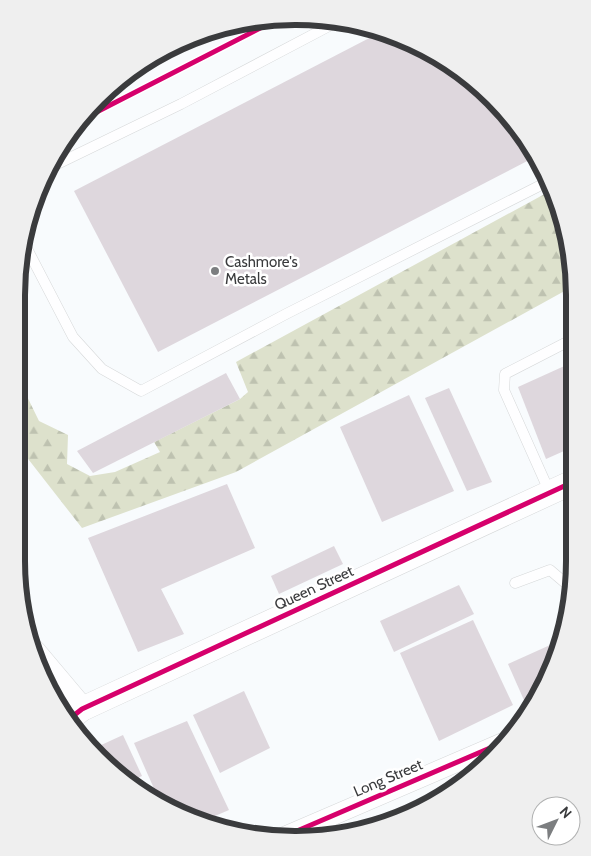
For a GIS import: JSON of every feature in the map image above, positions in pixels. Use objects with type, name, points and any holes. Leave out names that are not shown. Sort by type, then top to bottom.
[{"type":"street","name":"Queen Street","points":[[75,715],[566,486]]},
{"type":"street","points":[[54,682],[75,715]]},
{"type":"street","name":"Long Street","points":[[297,831],[491,748]]},
{"type":"lane","points":[[59,164],[181,104],[329,27]]},
{"type":"lane","points":[[28,252],[73,338],[102,369],[141,391],[295,309],[541,184]]},
{"type":"lane","points":[[550,493],[504,390],[505,374],[566,343]]},
{"type":"lane","points":[[515,583],[550,570],[565,583]]},
{"type":"green space","points":[[546,193],[557,225],[561,243],[566,290],[236,472],[82,528],[25,455],[25,392],[39,421],[68,435],[67,464],[90,476],[115,472],[160,452],[154,442],[240,399],[248,392],[236,362]]},
{"type":"building","name":"Cashmore's Metals","points":[[373,36],[431,61],[474,92],[499,117],[530,160],[158,352],[74,191]]},
{"type":"building","points":[[566,365],[566,450],[546,459],[518,387]]},
{"type":"building","points":[[226,373],[240,399],[93,473],[77,451]]},
{"type":"building","points":[[449,388],[492,482],[467,491],[425,398]]},
{"type":"building","points":[[409,395],[454,491],[382,522],[340,427]]},
{"type":"building","points":[[227,484],[255,548],[161,589],[184,634],[138,652],[88,538]]},
{"type":"building","points":[[334,546],[343,564],[279,594],[271,576]]},
{"type":"building","points":[[459,585],[474,614],[394,652],[380,621]]},
{"type":"building","points":[[473,620],[513,705],[439,741],[400,653]]},
{"type":"building","points":[[553,644],[538,680],[525,703],[508,664]]},
{"type":"building","points":[[244,691],[270,748],[220,773],[193,715]]},
{"type":"building","points":[[187,721],[229,810],[211,818],[155,792],[134,743]]},
{"type":"building","points":[[123,735],[142,776],[136,779],[117,764],[99,746]]},
{"type":"cycle path","points":[[97,112],[263,27]]},
{"type":"cycle path","points":[[74,715],[82,709],[566,485]]},
{"type":"cycle path","points":[[297,831],[491,748]]},
{"type":"place","name":"Cashmore's Metals","points":[[215,271]]}]
